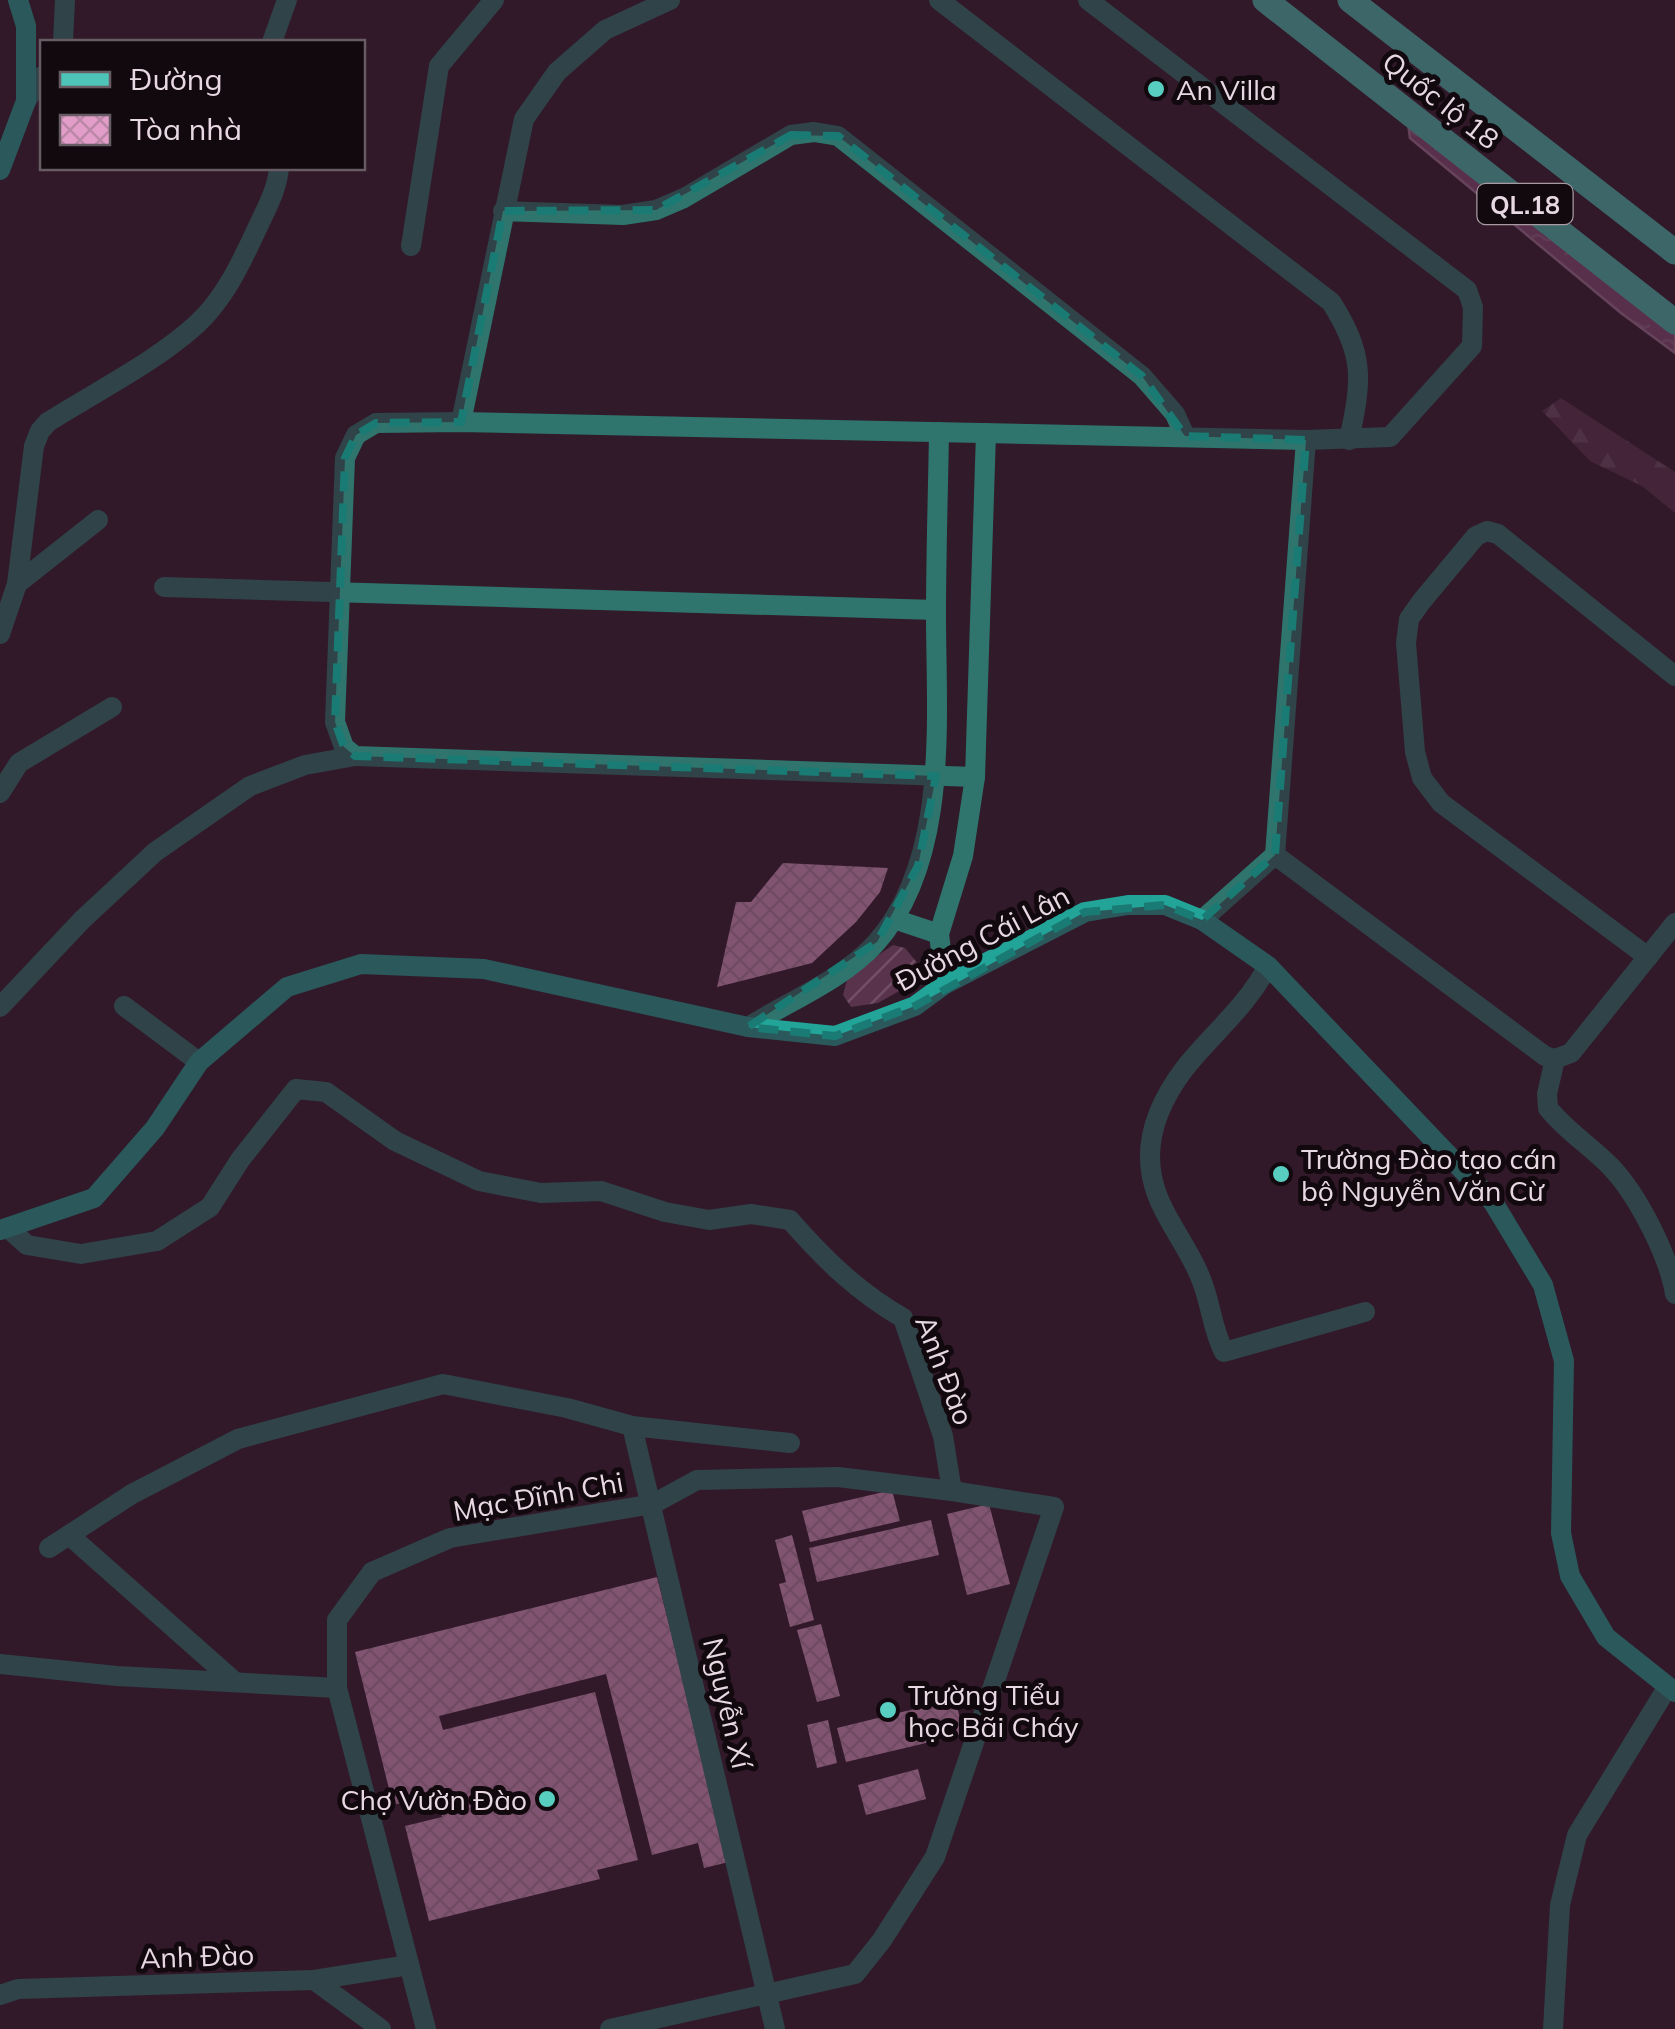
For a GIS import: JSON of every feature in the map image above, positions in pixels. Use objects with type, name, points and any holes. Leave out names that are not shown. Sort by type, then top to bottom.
[{"type":"main road","points":[[0,170],[26,101],[26,26],[18,0]]},
{"type":"main road","name":"Quốc lộ 18","points":[[1265,0],[1675,303]]},
{"type":"main road","name":"Quốc lộ 18","points":[[1288,0],[1379,82],[1675,322]]},
{"type":"main road","name":"Quốc lộ 18","points":[[1350,0],[1412,40],[1675,234]]},
{"type":"main road","name":"Quốc lộ 18","points":[[1372,0],[1412,40],[1675,252]]},
{"type":"main road","name":"Đường Cái Lân","points":[[4,1230],[94,1198],[155,1128],[199,1062],[287,987],[361,964],[484,968],[748,1027],[835,1036],[915,1006],[945,984],[1084,912],[1128,904],[1165,904],[1202,920],[1268,966],[1494,1202],[1542,1285],[1564,1361],[1561,1533],[1570,1576],[1606,1637],[1671,1690]]},
{"type":"street","points":[[62,40],[65,0]]},
{"type":"street","points":[[273,40],[287,0]]},
{"type":"street","points":[[411,246],[439,66],[494,0]]},
{"type":"street","points":[[461,422],[524,119],[557,72],[606,30],[670,0]]},
{"type":"street","points":[[938,0],[1331,302],[1349,330],[1357,359],[1360,389],[1349,440]]},
{"type":"street","points":[[355,756],[344,747],[334,722],[345,458],[356,435],[376,423],[1306,440],[1390,437],[1472,346],[1473,308],[1466,290],[1088,0]]},
{"type":"street","points":[[26,101],[40,79]]},
{"type":"street","points":[[503,211],[623,214],[656,210],[684,198],[791,135],[814,132],[838,136],[1142,376],[1175,414],[1184,436]]},
{"type":"street","points":[[0,634],[17,584],[34,446],[40,430],[171,345],[199,322],[240,265],[273,194],[278,170]]},
{"type":"street","points":[[748,1027],[856,963],[894,918],[918,866],[936,776],[938,432]]},
{"type":"street","points":[[945,984],[939,934],[963,856],[975,777],[986,433]]},
{"type":"street","points":[[1202,920],[1274,855],[1306,440]]},
{"type":"street","points":[[17,584],[98,520]]},
{"type":"street","points":[[1648,957],[1441,803],[1422,778],[1415,752],[1410,697],[1406,643],[1410,619],[1476,536],[1487,531],[1498,534],[1675,676]]},
{"type":"street","points":[[164,587],[936,610]]},
{"type":"street","points":[[0,793],[19,763],[112,707]]},
{"type":"street","points":[[0,1008],[82,920],[155,852],[250,786],[305,765],[355,756],[975,777]]},
{"type":"street","points":[[1274,855],[1544,1056],[1555,1059],[1571,1053],[1675,922]]},
{"type":"street","points":[[894,918],[939,934]]},
{"type":"street","points":[[1268,966],[1255,991],[1186,1068],[1158,1110],[1147,1154],[1158,1197],[1202,1281],[1216,1337],[1224,1352],[1365,1312]]},
{"type":"street","points":[[124,1006],[199,1062]]},
{"type":"street","points":[[1555,1059],[1548,1108],[1614,1170],[1641,1210],[1675,1294]]},
{"type":"street","name":"Anh Đào","points":[[4,1230],[26,1245],[81,1254],[157,1241],[210,1207],[240,1160],[296,1089],[326,1092],[394,1141],[479,1182],[541,1193],[601,1191],[666,1212],[709,1220],[751,1214],[790,1220],[828,1264],[868,1298],[903,1318],[943,1436],[952,1491]]},
{"type":"street","points":[[49,1548],[132,1494],[238,1439],[444,1384],[567,1408],[632,1426],[790,1443]]},
{"type":"street","name":"Nguyễn Xí","points":[[632,1426],[775,2029]]},
{"type":"street","name":"Mạc Đĩnh Chi","points":[[426,2029],[337,1688],[337,1620],[372,1572],[450,1538],[653,1504],[697,1480],[838,1477],[952,1491]]},
{"type":"street","points":[[610,2029],[854,1974],[882,1940],[935,1857],[1054,1507],[952,1491]]},
{"type":"street","points":[[70,1535],[235,1682]]},
{"type":"street","points":[[0,1664],[117,1676],[337,1688]]},
{"type":"street","points":[[1553,2029],[1560,1905],[1577,1836],[1671,1690]]},
{"type":"street","name":"Anh Đào","points":[[0,1995],[18,1989],[314,1980],[409,1965]]},
{"type":"street","points":[[314,1980],[381,2029]]},
{"type":"highlighted area","points":[[791,135],[838,136],[1142,376],[1185,436],[1306,440],[1275,855],[1202,920],[1165,905],[1085,912],[915,1006],[835,1036],[748,1027],[877,942],[918,866],[936,776],[355,756],[344,747],[335,722],[345,458],[356,435],[376,423],[461,422],[503,211],[656,210]]},
{"type":"green space","points":[[1561,398],[1675,472],[1675,513],[1642,486],[1590,461],[1542,411]]},
{"type":"green space","points":[[893,945],[905,948],[919,965],[917,981],[878,1003],[851,1007],[843,995],[848,976]]},
{"type":"water","points":[[1408,123],[1675,328],[1675,353],[1410,138]]},
{"type":"building","points":[[783,863],[888,868],[880,892],[856,922],[812,963],[717,987],[736,902],[751,902]]},
{"type":"building","points":[[892,1490],[900,1521],[810,1542],[802,1511]]},
{"type":"building","points":[[989,1504],[1010,1584],[967,1595],[947,1514]]},
{"type":"building","points":[[931,1520],[939,1555],[817,1582],[809,1548]]},
{"type":"building","points":[[792,1535],[814,1620],[790,1627],[779,1584],[786,1582],[775,1540]]},
{"type":"building","points":[[657,1577],[729,1862],[704,1868],[698,1843],[652,1855],[606,1674],[439,1716],[443,1730],[595,1692],[638,1860],[597,1870],[600,1879],[429,1921],[405,1826],[442,1817],[437,1794],[393,1805],[355,1652]]},
{"type":"building","points":[[821,1624],[840,1696],[817,1702],[797,1630]]},
{"type":"building","points":[[955,1699],[964,1734],[846,1762],[837,1728]]},
{"type":"building","points":[[828,1720],[837,1763],[817,1768],[807,1725]]},
{"type":"building","points":[[918,1769],[926,1799],[866,1815],[858,1785]]},
{"type":"place","name":"An Villa","points":[[1156,89]]},
{"type":"place","name":"Trường Đào tạo cán bộ Nguyễn Văn Cừ","points":[[1281,1174]]},
{"type":"place","name":"Trường Tiểu học Bãi Cháy","points":[[888,1710]]},
{"type":"place","name":"Chợ Vườn Đào","points":[[547,1799]]}]
